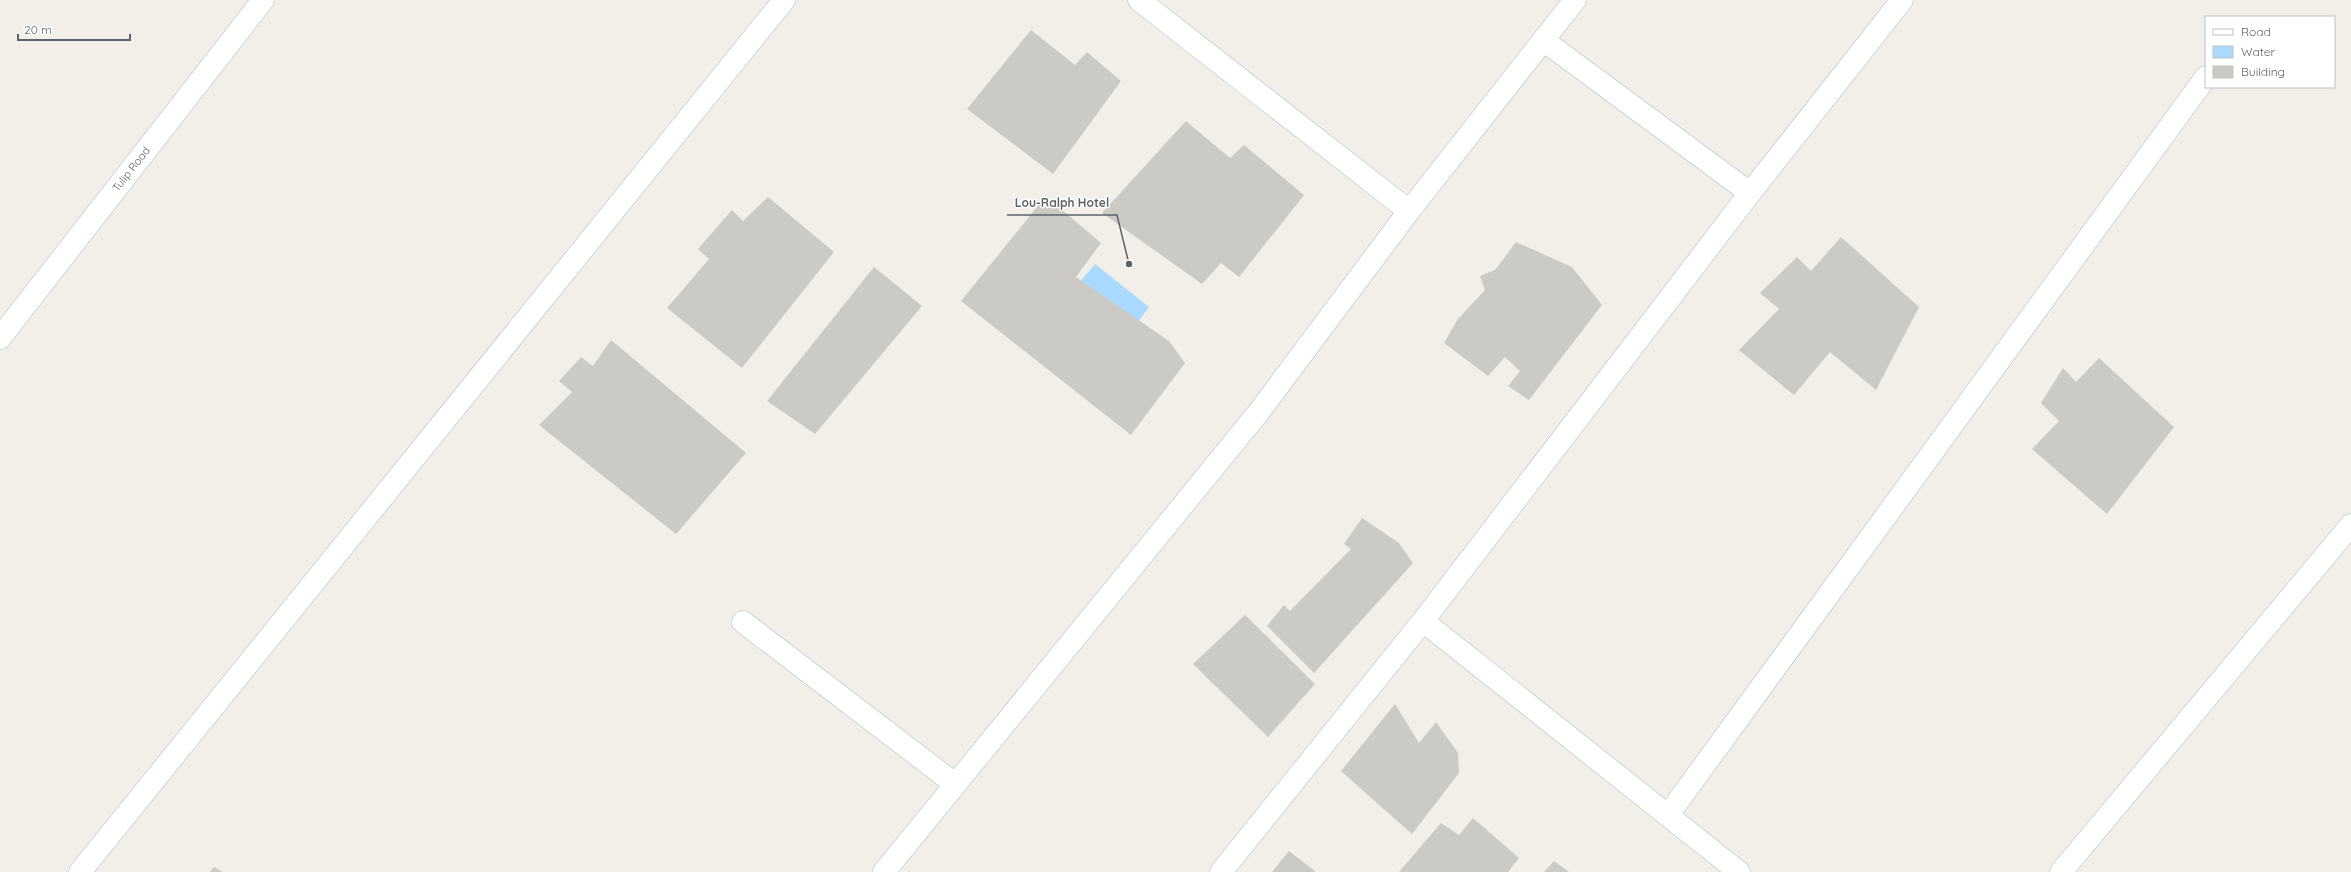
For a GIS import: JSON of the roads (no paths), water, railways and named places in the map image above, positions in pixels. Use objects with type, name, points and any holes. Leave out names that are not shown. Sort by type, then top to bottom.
[{"type":"street","name":"Tulip Road","points":[[0,338],[263,0]]},
{"type":"street","points":[[80,872],[784,0]]},
{"type":"street","points":[[1139,0],[1409,211]]},
{"type":"street","points":[[890,870],[955,784],[1258,413],[1409,211],[1575,0]]},
{"type":"street","points":[[1221,872],[1423,621],[1750,193],[1902,0]]},
{"type":"street","points":[[1544,40],[1750,193]]},
{"type":"street","points":[[1668,815],[2205,78]]},
{"type":"street","points":[[2061,872],[2351,525]]},
{"type":"street","points":[[1423,621],[1739,872]]},
{"type":"street","points":[[743,622],[955,784]]},
{"type":"water","points":[[1095,264],[1149,307],[1128,336],[1069,295]]},
{"type":"place","name":"Lou-Ralph Hotel","points":[[1129,264]]}]
